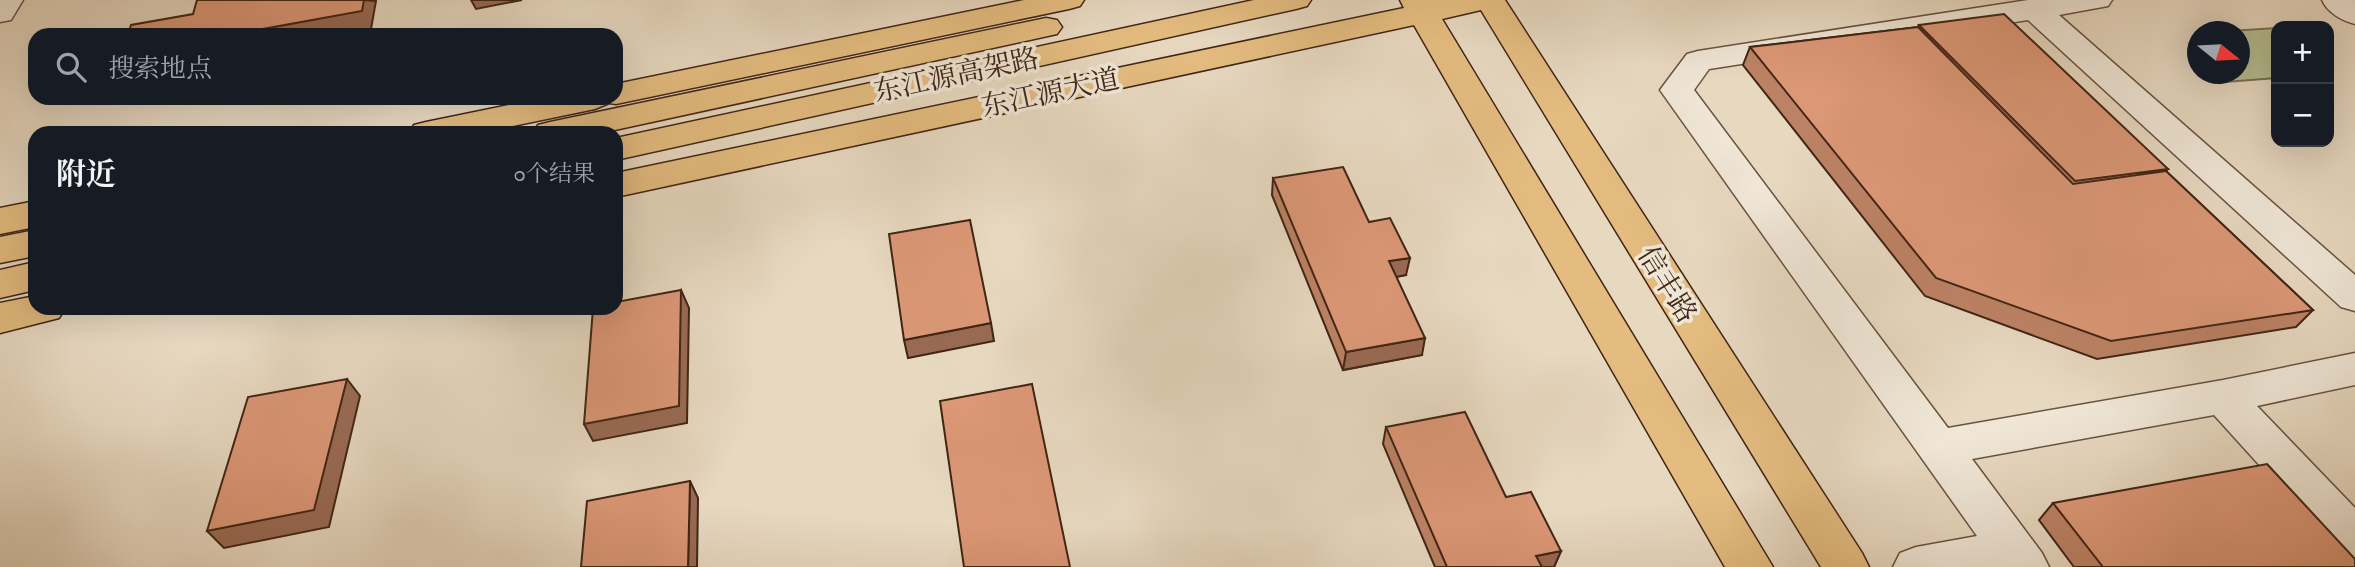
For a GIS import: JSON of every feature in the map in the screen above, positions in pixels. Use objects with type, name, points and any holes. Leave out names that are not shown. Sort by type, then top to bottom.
[{"type":"main road","points":[[623,93],[1069,0]]},
{"type":"main road","name":"东江源高架路","points":[[583,126],[1175,0]]},
{"type":"main road","name":"东江源高架路","points":[[623,147],[1296,0]]},
{"type":"main road","name":"东江源大道","points":[[623,183],[1418,6],[1488,0]]},
{"type":"main road","name":"信丰路","points":[[1488,0],[1846,567]]},
{"type":"main road","points":[[1418,6],[1750,567]]},
{"type":"main road","points":[[460,126],[561,105]]},
{"type":"main road","points":[[0,221],[28,215]]},
{"type":"main road","points":[[0,250],[28,244]]},
{"type":"main road","points":[[0,284],[28,278]]},
{"type":"main road","points":[[0,318],[28,312]]},
{"type":"street","points":[[0,13],[8,0]]},
{"type":"street","points":[[2020,558],[1677,90],[1698,61],[2097,0]]},
{"type":"street","points":[[2033,8],[2355,296]]},
{"type":"street","points":[[1939,447],[2223,397],[2355,369]]},
{"type":"street","points":[[2223,397],[2355,539]]},
{"type":"street","points":[[1916,567],[2020,558]]},
{"type":"green space","points":[[2271,28],[2271,78],[2250,80],[2250,30]]},
{"type":"building","points":[[197,0],[364,0],[362,11],[268,28],[130,28],[131,25],[193,14]]},
{"type":"building","points":[[2004,14],[2168,169],[2075,181],[1919,25]]},
{"type":"building","points":[[1918,27],[2073,184],[2166,171],[2313,310],[2111,341],[1936,278],[1750,47]]},
{"type":"building","points":[[1343,167],[1369,222],[1390,218],[1410,258],[1389,261],[1425,338],[1346,352],[1273,178]]},
{"type":"building","points":[[970,220],[991,323],[904,340],[889,234]]},
{"type":"building","points":[[681,290],[679,406],[584,424],[592,315],[623,315],[623,301]]},
{"type":"building","points":[[347,379],[314,510],[207,531],[248,397]]},
{"type":"building","points":[[1032,384],[1070,567],[964,567],[940,401]]},
{"type":"building","points":[[1465,412],[1506,497],[1531,492],[1561,551],[1536,556],[1542,567],[1447,567],[1386,427]]},
{"type":"building","points":[[2267,464],[2355,559],[2355,567],[2103,567],[2053,503]]},
{"type":"building","points":[[690,481],[688,567],[581,567],[587,501]]}]
